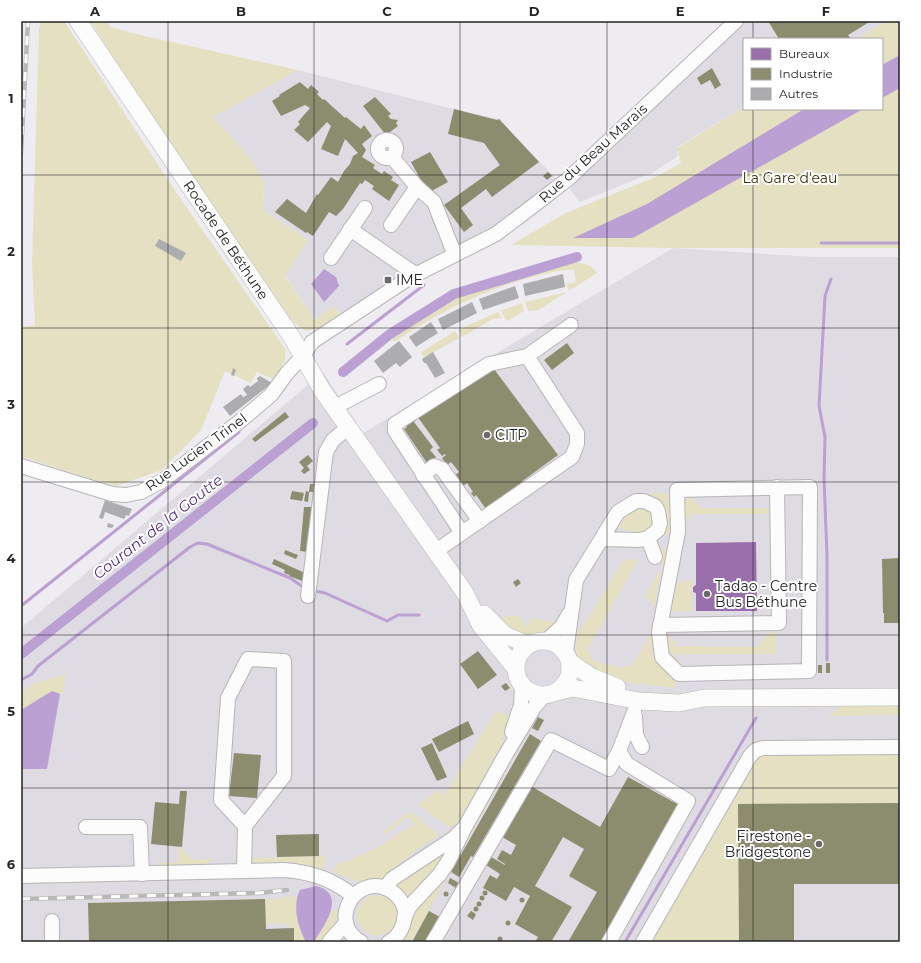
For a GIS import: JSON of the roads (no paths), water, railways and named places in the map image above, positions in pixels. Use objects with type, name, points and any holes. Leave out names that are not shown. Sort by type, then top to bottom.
[{"type":"main road","name":"Rocade de Béthune","points":[[78,21],[303,356],[322,390],[335,406],[465,593]]},
{"type":"main road","points":[[465,593],[505,635],[529,645]]},
{"type":"main road","points":[[465,593],[482,626],[515,668],[522,686],[532,694],[550,694],[573,688],[637,706],[679,704],[704,698],[900,697]]},
{"type":"main road","points":[[515,668],[519,656],[529,645],[546,641],[553,643],[592,678],[616,687],[645,693],[688,694],[704,698]]},
{"type":"main road","points":[[550,694],[564,687],[568,679],[571,671],[568,657]]},
{"type":"street","name":"Rue du Beau Marais","points":[[303,356],[312,342],[412,276],[496,234],[568,179],[736,21]]},
{"type":"street","points":[[392,157],[417,187],[434,202],[454,254]]},
{"type":"street","points":[[391,225],[417,187]]},
{"type":"street","points":[[331,258],[365,208]]},
{"type":"street","points":[[348,233],[412,276]]},
{"type":"street","points":[[462,533],[395,431],[395,424],[489,364],[527,356],[571,325]]},
{"type":"street","name":"Rue Lucien Trinel","points":[[21,466],[112,494],[126,495],[141,492],[162,481],[239,422],[271,395],[287,373],[303,356]]},
{"type":"street","points":[[436,551],[572,457],[577,444],[577,433],[527,356]]},
{"type":"street","points":[[335,406],[379,384]]},
{"type":"street","points":[[308,596],[326,452],[333,440],[349,427]]},
{"type":"street","points":[[423,475],[434,466],[442,469],[480,521]]},
{"type":"street","points":[[660,625],[779,623],[777,487]]},
{"type":"street","points":[[777,487],[810,487],[809,671],[679,674],[662,657],[660,625],[678,532],[677,490],[777,487]]},
{"type":"street","points":[[568,657],[576,580],[618,512],[636,501],[644,501],[655,506],[660,517],[658,530],[648,538],[639,540],[602,539]]},
{"type":"street","points":[[648,538],[655,557]]},
{"type":"street","points":[[546,641],[562,626],[572,608]]},
{"type":"street","points":[[244,871],[246,826],[284,776],[284,661],[248,659],[228,698],[221,800],[246,826]]},
{"type":"street","points":[[506,754],[519,712],[522,686]]},
{"type":"street","points":[[389,942],[400,933],[404,918],[410,906],[440,875],[506,754],[535,706],[550,694]]},
{"type":"street","points":[[637,706],[636,735],[642,748]]},
{"type":"street","points":[[433,942],[551,740],[609,769],[637,706]]},
{"type":"street","points":[[643,942],[750,756],[756,750],[763,748],[900,747]]},
{"type":"street","points":[[609,942],[688,801],[627,764],[618,751]]},
{"type":"street","points":[[86,826],[140,828],[142,874]]},
{"type":"street","points":[[385,888],[392,878],[454,838],[465,827]]},
{"type":"street","points":[[21,876],[285,870],[310,874],[333,882],[353,896]]},
{"type":"street","points":[[361,942],[350,932],[346,923],[346,913],[348,904],[353,896],[361,890],[370,887],[385,888],[397,896],[403,904],[404,918]]},
{"type":"street","points":[[52,922],[52,942]]},
{"type":"street","points":[[329,942],[346,923]]},
{"type":"waterway","points":[[821,243],[900,243]]},
{"type":"waterway","name":"Courant de la Goutte","points":[[343,372],[390,334],[454,294],[577,257]]},
{"type":"waterway","points":[[827,660],[827,556],[824,479],[825,437],[819,406],[825,296],[831,279]]},
{"type":"waterway","points":[[347,344],[424,285]]},
{"type":"waterway","name":"Courant de la Goutte","points":[[21,654],[313,423]]},
{"type":"waterway","points":[[21,606],[239,432]]},
{"type":"waterway","points":[[21,680],[32,674],[38,666],[190,547],[198,543],[207,544],[290,578],[303,587]]},
{"type":"waterway","points":[[315,591],[325,593],[387,621],[398,615],[419,615]]},
{"type":"waterway","points":[[625,942],[756,718]]},
{"type":"railway","points":[[21,153],[28,21]]},
{"type":"railway","points":[[21,899],[259,893],[287,890]]},
{"type":"place","name":"IME","points":[[388,280]]},
{"type":"place","name":"CITP","points":[[487,435]]},
{"type":"place","name":"Tadao - Centre Bus Béthune","points":[[707,594]]},
{"type":"place","name":"Firestone - Bridgestone","points":[[819,844]]},
{"type":"park label","name":"La Gare d'eau","points":[[790,178]]}]
